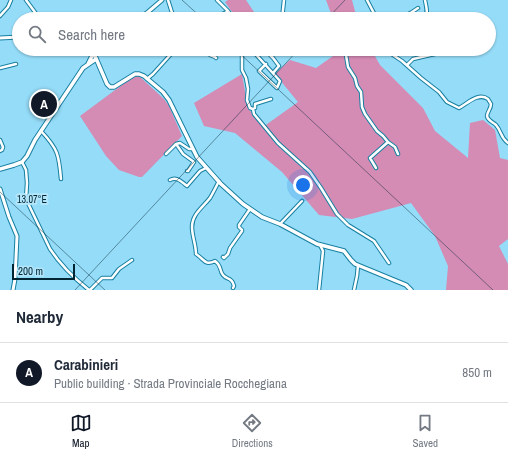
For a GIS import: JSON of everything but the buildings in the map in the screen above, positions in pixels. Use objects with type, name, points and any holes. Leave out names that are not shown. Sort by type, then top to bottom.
[{"type":"main road","points":[[91,62],[92,56]]},
{"type":"main road","points":[[95,56],[108,84],[112,88],[118,86],[136,74],[142,75],[163,92],[170,100],[197,157],[232,194],[250,209],[262,217],[280,224],[319,245],[344,251],[354,263],[406,285],[411,290]]},
{"type":"main road","points":[[1,168],[22,162],[83,68],[91,62],[97,61]]},
{"type":"street","points":[[0,16],[8,7],[11,0]]},
{"type":"street","points":[[26,0],[35,12]]},
{"type":"street","points":[[148,12],[162,0]]},
{"type":"street","points":[[168,0],[172,12]]},
{"type":"street","points":[[217,0],[228,11]]},
{"type":"street","points":[[283,12],[284,0]]},
{"type":"street","points":[[366,0],[373,12]]},
{"type":"street","points":[[425,0],[427,12]]},
{"type":"street","points":[[412,12],[418,8]]},
{"type":"street","points":[[0,38],[12,37]]},
{"type":"street","points":[[147,79],[169,56]]},
{"type":"street","points":[[212,56],[216,58]]},
{"type":"street","points":[[242,56],[242,70],[246,78],[248,88],[247,100],[250,108],[253,109],[254,114],[278,143],[310,172],[337,214],[348,225],[374,240],[389,263]]},
{"type":"street","points":[[258,56],[266,64],[280,81],[276,88],[259,71],[266,64]]},
{"type":"street","points":[[271,56],[280,66],[273,73]]},
{"type":"street","points":[[346,56],[348,67],[361,92],[362,107],[365,114],[377,131],[395,147],[398,154]]},
{"type":"street","points":[[394,56],[439,92],[452,105],[460,108],[467,102],[479,97],[489,100],[491,104],[487,115],[488,118],[499,129],[503,140],[508,143]]},
{"type":"street","points":[[407,65],[413,59],[426,56]]},
{"type":"street","points":[[0,68],[16,64]]},
{"type":"street","points":[[253,109],[255,108],[255,104],[271,99]]},
{"type":"street","points":[[41,131],[53,146],[59,158],[61,179]]},
{"type":"street","points":[[0,140],[3,147],[0,151]]},
{"type":"street","points":[[376,168],[370,158],[388,142]]},
{"type":"street","points":[[166,154],[176,144],[180,143],[192,149]]},
{"type":"street","points":[[176,144],[183,154],[194,162],[188,171],[186,171]]},
{"type":"street","points":[[22,162],[26,170],[28,184],[26,199],[50,249],[83,286],[90,290],[102,278],[112,278],[118,269],[125,266],[132,260]]},
{"type":"street","points":[[170,180],[172,178],[177,179],[187,186],[200,171],[206,168]]},
{"type":"street","points":[[219,181],[210,198],[197,213],[192,226],[196,254],[210,264],[215,261],[223,275],[230,278],[234,284],[233,288]]},
{"type":"street","points":[[0,189],[17,236],[13,290]]},
{"type":"street","points":[[280,224],[302,201]]},
{"type":"street","points":[[223,258],[228,254],[230,248],[242,231],[238,225],[250,209]]},
{"type":"street","points":[[319,245],[323,251],[319,290]]},
{"type":"street","points":[[354,290],[358,265]]},
{"type":"shaded area","points":[[228,0],[246,0],[254,12],[232,12],[225,2]]},
{"type":"shaded area","points":[[326,0],[352,0],[355,12],[330,12]]},
{"type":"shaded area","points":[[333,56],[375,56],[380,65],[423,108],[435,131],[468,158],[470,123],[483,120],[495,130],[500,158],[508,160],[508,239],[499,246],[508,264],[508,290],[446,290],[448,266],[435,236],[411,203],[352,219],[319,215],[282,172],[235,133],[204,126],[194,103],[242,74],[248,108],[263,127],[298,102],[275,74],[290,60],[316,68]]},
{"type":"shaded area","points":[[134,76],[139,76],[164,99],[169,106],[182,136],[142,177],[119,170],[106,156],[80,116]]},
{"type":"place","name":"Carabinieri","points":[[44,104]]}]
